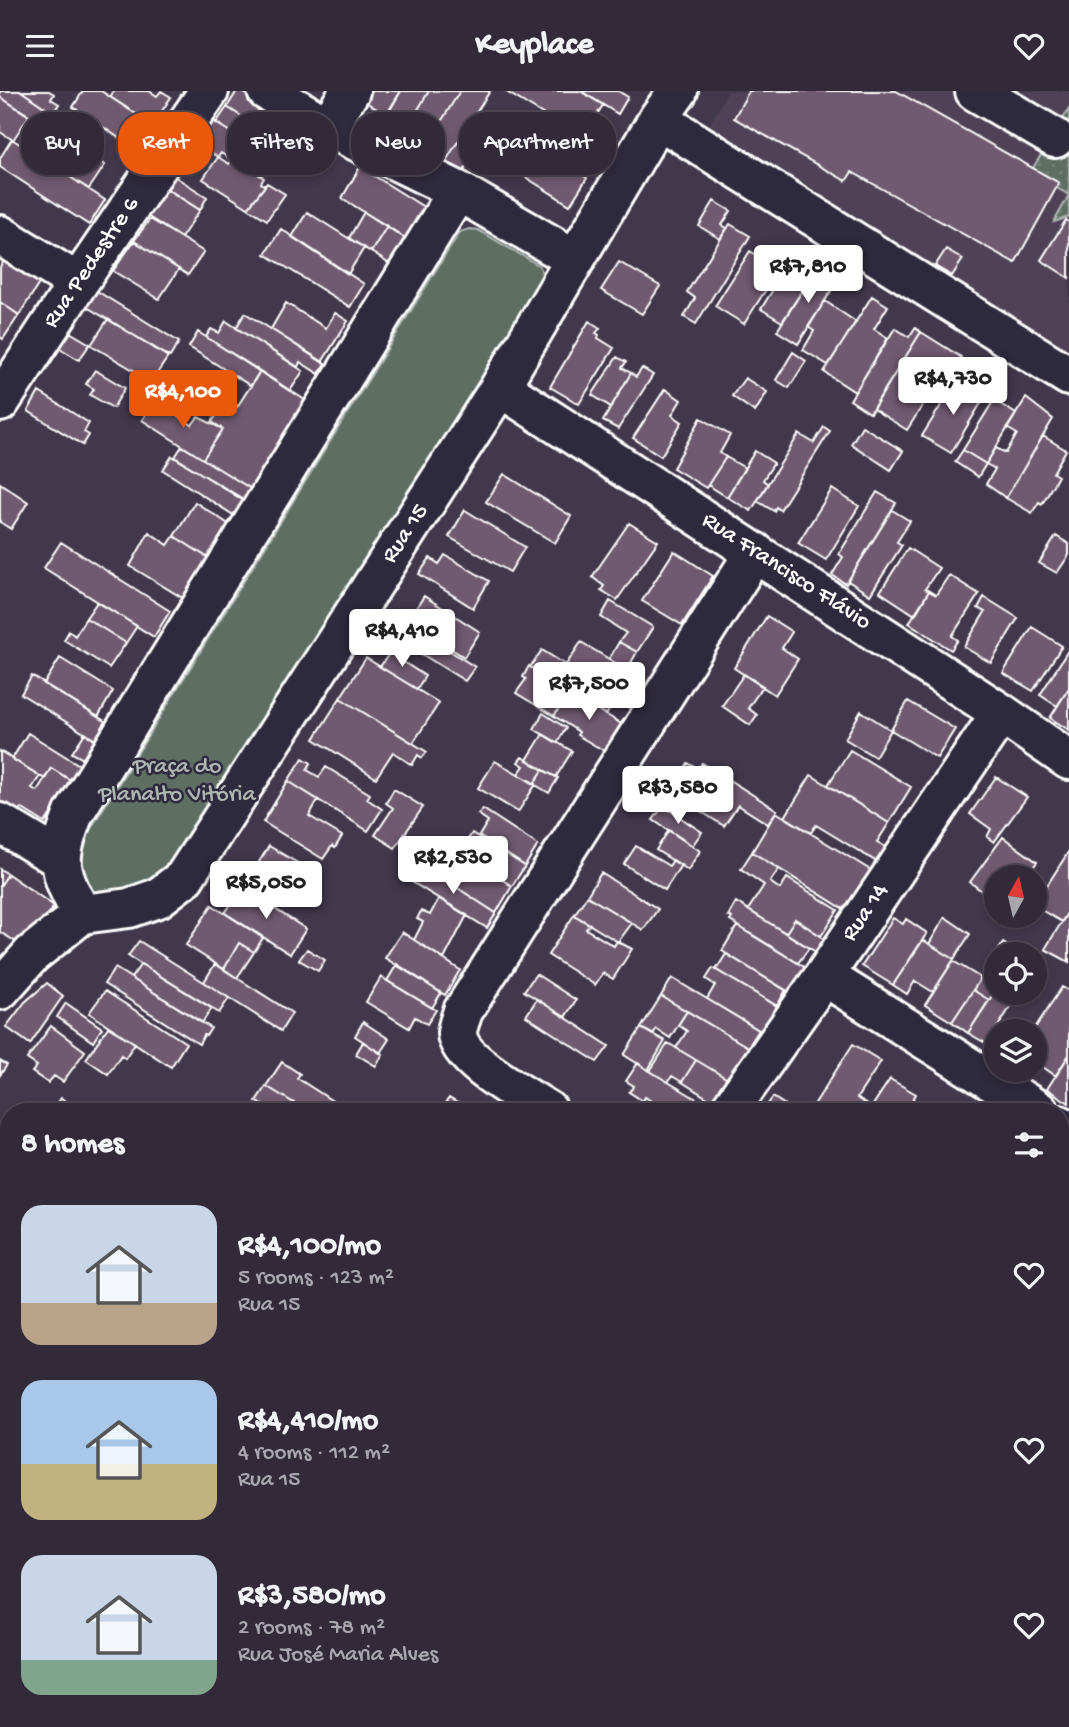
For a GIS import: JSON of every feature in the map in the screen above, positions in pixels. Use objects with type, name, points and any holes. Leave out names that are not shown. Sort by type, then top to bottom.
[{"type":"street","name":"Rua Pedestre 6","points":[[0,402],[209,91]]},
{"type":"street","points":[[267,91],[303,112]]},
{"type":"street","points":[[337,112],[350,91]]},
{"type":"street","points":[[975,91],[1055,138]]},
{"type":"street","points":[[668,105],[1069,376]]},
{"type":"street","name":"Rua 15","points":[[82,914],[130,908],[158,898],[184,878],[500,387],[668,105]]},
{"type":"street","points":[[337,131],[458,191],[575,259]]},
{"type":"street","points":[[0,990],[32,954],[82,914],[62,876],[60,859],[74,813],[458,191]]},
{"type":"street","points":[[0,235],[78,283]]},
{"type":"street","name":"Rua Francisco Flávio","points":[[500,387],[1069,760]]},
{"type":"street","points":[[536,1103],[479,1065],[464,1051],[457,1034],[463,1011],[755,552]]},
{"type":"street","name":"Rua 14","points":[[735,1103],[824,976],[1001,713]]},
{"type":"street","points":[[0,823],[60,859]]},
{"type":"street","points":[[824,976],[1026,1103]]},
{"type":"shaded area","points":[[728,91],[1069,91],[1069,351],[710,124]]},
{"type":"green space","points":[[1069,109],[1069,195],[1030,173]]},
{"type":"green space","points":[[1069,195],[1069,217],[1054,222]]},
{"type":"green space","name":"Praça do Planalto Vitória","points":[[478,230],[540,266],[544,283],[178,867],[108,904],[87,885],[81,871],[82,843],[441,262],[460,232]]},
{"type":"building","points":[[0,91],[21,91],[44,107],[40,112],[24,112],[0,97]]},
{"type":"building","points":[[21,91],[49,91],[54,94],[51,99],[59,104],[52,112]]},
{"type":"building","points":[[83,91],[101,91],[133,112],[118,112],[118,137],[104,128],[104,112],[80,112],[73,107]]},
{"type":"building","points":[[114,91],[149,91],[157,96],[161,91],[171,97],[161,112],[133,112],[110,97]]},
{"type":"building","points":[[237,91],[241,91],[274,112],[235,112],[227,107]]},
{"type":"building","points":[[371,91],[401,91],[389,112],[382,112],[364,101]]},
{"type":"building","points":[[401,91],[429,91],[416,112],[388,112]]},
{"type":"building","points":[[429,91],[460,91],[445,115],[445,112],[416,112]]},
{"type":"building","points":[[460,91],[490,91],[477,112],[459,112],[459,140],[445,162],[445,115]]},
{"type":"building","points":[[505,91],[580,91],[603,105],[599,112],[539,112]]},
{"type":"building","points":[[581,91],[618,91],[628,97],[618,114]]},
{"type":"building","points":[[749,91],[896,91],[1059,183],[1015,263],[852,172],[846,181],[734,118]]},
{"type":"building","points":[[0,97],[23,112],[21,128],[13,140],[0,132]]},
{"type":"building","points":[[227,107],[235,112],[227,112],[227,130],[216,123]]},
{"type":"building","points":[[213,121],[227,129],[227,157],[221,153],[218,157],[213,154]]},
{"type":"building","points":[[12,139],[21,145],[21,175],[67,175],[105,200],[89,225],[0,167],[0,158]]},
{"type":"building","points":[[459,140],[459,172],[445,162]]},
{"type":"building","points":[[218,157],[227,163],[227,175],[259,175],[264,178],[261,183],[265,186],[248,208],[203,179],[206,175],[213,175],[213,164]]},
{"type":"building","points":[[67,175],[98,175],[89,189]]},
{"type":"building","points":[[355,175],[373,175],[427,209],[408,240],[342,198]]},
{"type":"building","points":[[522,175],[582,175],[587,178],[570,205]]},
{"type":"building","points":[[174,176],[207,197],[200,210],[165,188]]},
{"type":"building","points":[[267,183],[285,194],[267,220],[248,208]]},
{"type":"building","points":[[163,186],[200,210],[181,238],[144,214]]},
{"type":"building","points":[[714,201],[731,211],[722,225],[727,228],[720,239],[699,226]]},
{"type":"building","points":[[307,212],[364,248],[348,274],[292,237]]},
{"type":"building","points":[[364,212],[387,226],[371,252],[349,238]]},
{"type":"building","points":[[150,219],[204,252],[188,275],[134,241]]},
{"type":"building","points":[[1066,220],[1069,222],[1069,278],[1041,260]]},
{"type":"building","points":[[730,224],[750,236],[696,324],[684,317],[695,298],[687,292]]},
{"type":"building","points":[[387,226],[411,242],[391,265],[371,252]]},
{"type":"building","points":[[281,229],[364,284],[350,307],[265,254]]},
{"type":"building","points":[[134,241],[179,269],[159,299],[113,271]]},
{"type":"building","points":[[946,249],[963,259],[952,276],[935,266]]},
{"type":"building","points":[[750,251],[779,269],[744,324],[715,306]]},
{"type":"building","points":[[796,252],[814,263],[804,277],[809,280],[782,322],[761,309]]},
{"type":"building","points":[[6,258],[40,282],[19,315],[0,302],[0,267]]},
{"type":"building","points":[[619,262],[660,286],[642,314],[601,290]]},
{"type":"building","points":[[818,266],[839,278],[798,344],[777,331]]},
{"type":"building","points":[[92,288],[179,342],[170,357],[82,304]]},
{"type":"building","points":[[872,296],[888,306],[874,329],[888,338],[855,392],[824,372]]},
{"type":"building","points":[[825,301],[856,322],[828,365],[803,350],[814,331],[808,327]]},
{"type":"building","points":[[0,302],[19,315],[3,339],[0,337]]},
{"type":"building","points":[[286,303],[326,328],[335,313],[348,321],[322,362],[271,329]]},
{"type":"building","points":[[245,313],[325,363],[319,374],[300,362],[298,367],[236,328]]},
{"type":"building","points":[[108,319],[168,357],[152,381],[91,345]]},
{"type":"building","points":[[226,321],[303,371],[290,391],[206,337],[211,329],[219,333]]},
{"type":"building","points":[[589,321],[600,328],[596,333],[598,338],[614,348],[579,404],[550,387]]},
{"type":"building","points":[[895,328],[909,337],[915,328],[921,332],[870,413],[850,400]]},
{"type":"building","points":[[68,331],[90,344],[79,360],[58,347]]},
{"type":"building","points":[[198,332],[260,371],[251,386],[189,347]]},
{"type":"building","points":[[921,332],[961,357],[947,379],[942,375],[907,430],[873,409]]},
{"type":"building","points":[[793,352],[806,361],[789,388],[776,380]]},
{"type":"building","points":[[617,357],[626,362],[622,368],[631,373],[611,407],[592,395]]},
{"type":"building","points":[[642,368],[653,375],[618,429],[603,421],[631,373],[636,377]]},
{"type":"building","points":[[95,370],[125,388],[113,408],[90,395],[94,389],[86,384]]},
{"type":"building","points":[[260,371],[308,402],[278,450],[276,448],[253,490],[203,459],[223,429],[212,422],[226,400],[237,407]]},
{"type":"building","points":[[745,378],[767,392],[755,412],[732,396]]},
{"type":"building","points":[[956,381],[984,398],[951,453],[922,436]]},
{"type":"building","points":[[665,389],[681,400],[672,415],[682,422],[661,456],[633,438]]},
{"type":"building","points":[[39,392],[89,423],[84,432],[89,435],[83,445],[28,411]]},
{"type":"building","points":[[1026,398],[1053,419],[1006,498],[986,484],[995,469],[986,464],[996,448],[1006,453],[1017,434],[1007,428]]},
{"type":"building","points":[[994,400],[1016,414],[986,464],[963,450]]},
{"type":"building","points":[[154,401],[192,425],[198,417],[223,429],[203,459],[142,420]]},
{"type":"building","points":[[701,418],[730,435],[720,453],[726,457],[706,488],[673,468]]},
{"type":"building","points":[[862,426],[903,451],[891,470],[851,444]]},
{"type":"building","points":[[824,427],[830,431],[780,510],[776,507],[774,511],[757,501],[799,434],[814,443]]},
{"type":"building","points":[[1043,436],[1066,450],[1053,473],[1058,476],[1042,504],[1039,502],[1032,513],[1006,498]]},
{"type":"building","points":[[182,446],[253,490],[246,502],[175,457]]},
{"type":"building","points":[[963,450],[986,464],[978,477],[955,462]]},
{"type":"building","points":[[755,451],[774,463],[763,480],[768,484],[751,511],[727,497]]},
{"type":"building","points":[[172,456],[245,500],[235,516],[163,470]]},
{"type":"building","points":[[726,457],[745,468],[727,497],[708,485]]},
{"type":"building","points":[[504,474],[571,516],[555,543],[486,502]]},
{"type":"building","points":[[0,483],[28,502],[11,529],[0,522]]},
{"type":"building","points":[[832,489],[859,506],[826,560],[798,543]]},
{"type":"building","points":[[877,492],[896,503],[846,584],[832,575],[843,557],[839,554]]},
{"type":"building","points":[[195,502],[230,525],[210,559],[174,536]]},
{"type":"building","points":[[465,510],[525,547],[510,572],[449,537]]},
{"type":"building","points":[[892,510],[910,521],[897,542],[902,545],[870,595],[848,581]]},
{"type":"building","points":[[629,523],[658,541],[617,600],[601,590],[604,586],[592,577]]},
{"type":"building","points":[[149,532],[168,545],[174,536],[210,559],[186,600],[130,566]]},
{"type":"building","points":[[1056,536],[1069,544],[1069,555],[1057,573],[1039,563]]},
{"type":"building","points":[[61,542],[170,611],[154,637],[44,568]]},
{"type":"building","points":[[908,548],[939,568],[925,589],[929,591],[915,615],[880,592]]},
{"type":"building","points":[[674,551],[713,576],[682,625],[642,601]]},
{"type":"building","points":[[445,555],[489,581],[473,608],[419,574],[430,558],[439,564]]},
{"type":"building","points":[[949,575],[979,594],[952,636],[958,640],[951,650],[909,623],[929,591],[936,595]]},
{"type":"building","points":[[424,596],[480,632],[464,657],[408,621]]},
{"type":"building","points":[[984,597],[1018,618],[991,663],[964,647],[985,612],[978,608]]},
{"type":"building","points":[[610,601],[653,627],[637,652],[619,642],[626,633],[601,617]]},
{"type":"building","points":[[97,602],[137,626],[126,643],[86,618]]},
{"type":"building","points":[[393,615],[475,667],[465,681],[383,630]]},
{"type":"building","points":[[767,616],[792,632],[782,648],[798,659],[775,695],[734,668]]},
{"type":"building","points":[[86,618],[126,643],[109,668],[64,640],[69,631],[75,636]]},
{"type":"building","points":[[1032,627],[1062,646],[1033,691],[1003,673]]},
{"type":"building","points":[[581,642],[627,670],[612,693],[566,665]]},
{"type":"building","points":[[619,642],[637,652],[627,670],[609,659]]},
{"type":"building","points":[[392,649],[405,657],[402,661],[425,676],[417,689],[380,667]]},
{"type":"building","points":[[1069,649],[1069,688],[1057,706],[1040,695]]},
{"type":"building","points":[[542,650],[617,697],[606,715],[530,667]]},
{"type":"building","points":[[60,658],[113,691],[98,717],[44,684]]},
{"type":"building","points":[[366,658],[439,703],[413,743],[340,698]]},
{"type":"building","points":[[529,666],[570,692],[554,716],[516,693],[526,679],[523,677]]},
{"type":"building","points":[[744,674],[763,686],[748,708],[757,715],[750,725],[722,706]]},
{"type":"building","points":[[32,676],[108,723],[97,741],[21,694]]},
{"type":"building","points":[[1069,688],[1069,730],[1050,718]]},
{"type":"building","points":[[570,692],[623,725],[606,752],[577,735],[579,732],[554,716]]},
{"type":"building","points":[[340,698],[427,752],[422,758],[418,755],[412,765],[393,752],[376,778],[314,739]]},
{"type":"building","points":[[908,701],[955,729],[937,758],[891,730]]},
{"type":"building","points":[[861,711],[891,730],[875,757],[845,739]]},
{"type":"building","points":[[543,713],[566,728],[557,743],[534,729]]},
{"type":"building","points":[[28,733],[81,766],[72,781],[51,768],[45,779],[12,759]]},
{"type":"building","points":[[85,733],[97,741],[85,760],[72,753]]},
{"type":"building","points":[[543,734],[572,751],[556,777],[527,760]]},
{"type":"building","points":[[850,750],[911,787],[889,823],[828,785]]},
{"type":"building","points":[[0,751],[40,776],[32,788],[37,791],[51,768],[72,781],[45,823],[21,808],[18,812],[0,801]]},
{"type":"building","points":[[522,757],[543,770],[534,784],[518,774],[524,766],[518,762]]},
{"type":"building","points":[[303,758],[311,763],[307,770],[319,777],[326,767],[370,794],[367,799],[382,809],[368,831],[288,781]]},
{"type":"building","points":[[495,761],[536,784],[518,812],[478,788]]},
{"type":"building","points":[[688,763],[698,769],[702,763],[777,810],[768,824],[738,805],[724,826],[670,792]]},
{"type":"building","points":[[543,770],[558,778],[549,793],[534,784]]},
{"type":"building","points":[[811,775],[889,823],[877,842],[886,847],[877,862],[816,825],[811,833],[785,817]]},
{"type":"building","points":[[996,777],[1027,797],[994,842],[987,837],[991,829],[970,814]]},
{"type":"building","points":[[288,781],[318,800],[309,816],[342,836],[335,848],[332,846],[323,859],[263,822]]},
{"type":"building","points":[[394,789],[423,807],[395,848],[375,835],[393,808],[386,803]]},
{"type":"building","points":[[663,806],[702,832],[692,846],[653,820]]},
{"type":"building","points":[[483,809],[538,845],[525,866],[479,836],[488,821],[478,814]]},
{"type":"building","points":[[776,812],[872,871],[847,911],[752,852]]},
{"type":"building","points":[[669,830],[700,851],[688,870],[656,850]]},
{"type":"building","points":[[472,833],[525,866],[512,886],[460,852]]},
{"type":"building","points":[[1003,837],[1037,862],[1035,865],[984,865],[984,893],[970,882]]},
{"type":"building","points":[[440,840],[512,886],[496,913],[424,866]]},
{"type":"building","points":[[269,846],[311,871],[304,882],[298,879],[287,895],[252,873]]},
{"type":"building","points":[[636,846],[669,866],[673,860],[681,865],[665,890],[624,864]]},
{"type":"building","points":[[1069,851],[1069,910],[1062,922],[1047,913],[1047,886]]},
{"type":"building","points":[[752,852],[779,869],[770,882],[780,889],[787,878],[838,910],[821,936],[795,919],[786,933],[748,910],[764,885],[741,869]]},
{"type":"building","points":[[424,866],[496,913],[487,928],[407,879],[413,871],[419,875]]},
{"type":"building","points":[[0,869],[8,874],[0,886]]},
{"type":"building","points":[[601,873],[658,909],[643,930],[587,896]]},
{"type":"building","points":[[8,874],[54,906],[26,948],[0,932],[0,886]]},
{"type":"building","points":[[242,888],[306,929],[290,954],[225,913]]},
{"type":"building","points":[[587,896],[632,923],[618,942],[574,915]]},
{"type":"building","points":[[439,898],[467,915],[444,959],[414,940],[423,922],[417,919],[421,911],[430,915]]},
{"type":"building","points":[[736,902],[809,948],[798,963],[730,921],[732,918],[728,916]]},
{"type":"building","points":[[212,905],[263,938],[254,952],[239,943],[224,969],[186,945]]},
{"type":"building","points":[[1069,910],[1069,962],[1047,950]]},
{"type":"building","points":[[574,915],[590,924],[586,929],[614,946],[617,941],[632,949],[613,979],[603,973],[595,985],[548,955]]},
{"type":"building","points":[[945,917],[970,934],[954,959],[929,944]]},
{"type":"building","points":[[893,918],[903,924],[906,919],[927,933],[893,985],[862,966]]},
{"type":"building","points":[[795,919],[828,941],[819,954],[786,933]]},
{"type":"building","points":[[737,926],[809,970],[793,995],[722,951]]},
{"type":"building","points":[[402,932],[460,970],[445,995],[385,958]]},
{"type":"building","points":[[923,940],[954,959],[933,992],[915,981],[907,994],[893,985]]},
{"type":"building","points":[[139,941],[229,998],[219,1013],[128,956]]},
{"type":"building","points":[[239,943],[254,952],[237,978],[224,969]]},
{"type":"building","points":[[307,949],[325,960],[318,971],[299,960]]},
{"type":"building","points":[[726,954],[786,990],[777,1006],[716,970]]},
{"type":"building","points":[[953,961],[981,978],[952,1022],[925,1005]]},
{"type":"building","points":[[141,964],[212,1008],[202,1023],[131,978]]},
{"type":"building","points":[[215,964],[292,1013],[281,1031],[204,982]]},
{"type":"building","points":[[397,964],[441,993],[432,1008],[387,981]]},
{"type":"building","points":[[115,968],[211,1028],[206,1036],[204,1035],[199,1044],[104,984]]},
{"type":"building","points":[[713,968],[784,1010],[767,1035],[707,999],[715,985],[706,979]]},
{"type":"building","points":[[984,973],[984,997],[973,990]]},
{"type":"building","points":[[536,974],[576,1000],[565,1017],[524,991]]},
{"type":"building","points":[[381,977],[436,1010],[427,1024],[415,1017],[409,1028],[366,1002]]},
{"type":"building","points":[[672,978],[759,1030],[748,1047],[661,996]]},
{"type":"building","points":[[47,983],[63,996],[30,1044],[6,1027],[25,1002]]},
{"type":"building","points":[[1062,987],[1069,991],[1069,1055],[1056,1076],[1047,1070],[1047,1019],[1041,1019]]},
{"type":"building","points":[[973,990],[984,997],[986,1005],[968,1033],[952,1022]]},
{"type":"building","points":[[105,991],[186,1043],[171,1067],[89,1013]]},
{"type":"building","points":[[661,996],[687,1011],[670,1038],[656,1029],[653,1035],[641,1028]]},
{"type":"building","points":[[537,999],[609,1046],[597,1062],[526,1016]]},
{"type":"building","points":[[66,1003],[102,1028],[93,1042],[57,1017]]},
{"type":"building","points":[[986,1005],[1012,1005],[1003,1019],[984,1019],[984,1042],[968,1033]]},
{"type":"building","points":[[687,1011],[748,1047],[738,1063],[746,1068],[736,1084],[676,1048],[687,1031],[678,1025]]},
{"type":"building","points":[[363,1022],[389,1039],[380,1053],[355,1036]]},
{"type":"building","points":[[51,1026],[85,1051],[63,1082],[54,1076],[48,1083],[32,1072],[37,1066],[27,1059]]},
{"type":"building","points":[[108,1027],[135,1043],[125,1058],[121,1055],[108,1074],[86,1059]]},
{"type":"building","points":[[641,1028],[665,1041],[648,1070],[624,1055]]},
{"type":"building","points":[[363,1042],[383,1054],[376,1066],[356,1054]]},
{"type":"building","points":[[668,1043],[696,1060],[682,1082],[672,1076],[668,1082],[650,1071]]},
{"type":"building","points":[[853,1044],[881,1061],[857,1098],[864,1103],[815,1103]]},
{"type":"building","points":[[1069,1055],[1069,1103],[1047,1089]]},
{"type":"building","points":[[696,1060],[736,1084],[724,1103],[716,1103],[682,1082]]},
{"type":"building","points":[[0,1061],[7,1065],[0,1075]]},
{"type":"building","points":[[282,1062],[300,1074],[297,1078],[336,1103],[294,1103],[266,1086]]},
{"type":"building","points":[[638,1063],[703,1103],[654,1103],[645,1097],[643,1101],[629,1092],[634,1086],[626,1081]]},
{"type":"building","points":[[890,1079],[916,1094],[911,1103],[874,1103]]},
{"type":"building","points":[[266,1086],[294,1103],[259,1103],[256,1101]]},
{"type":"building","points":[[773,1097],[782,1103],[769,1103]]}]
